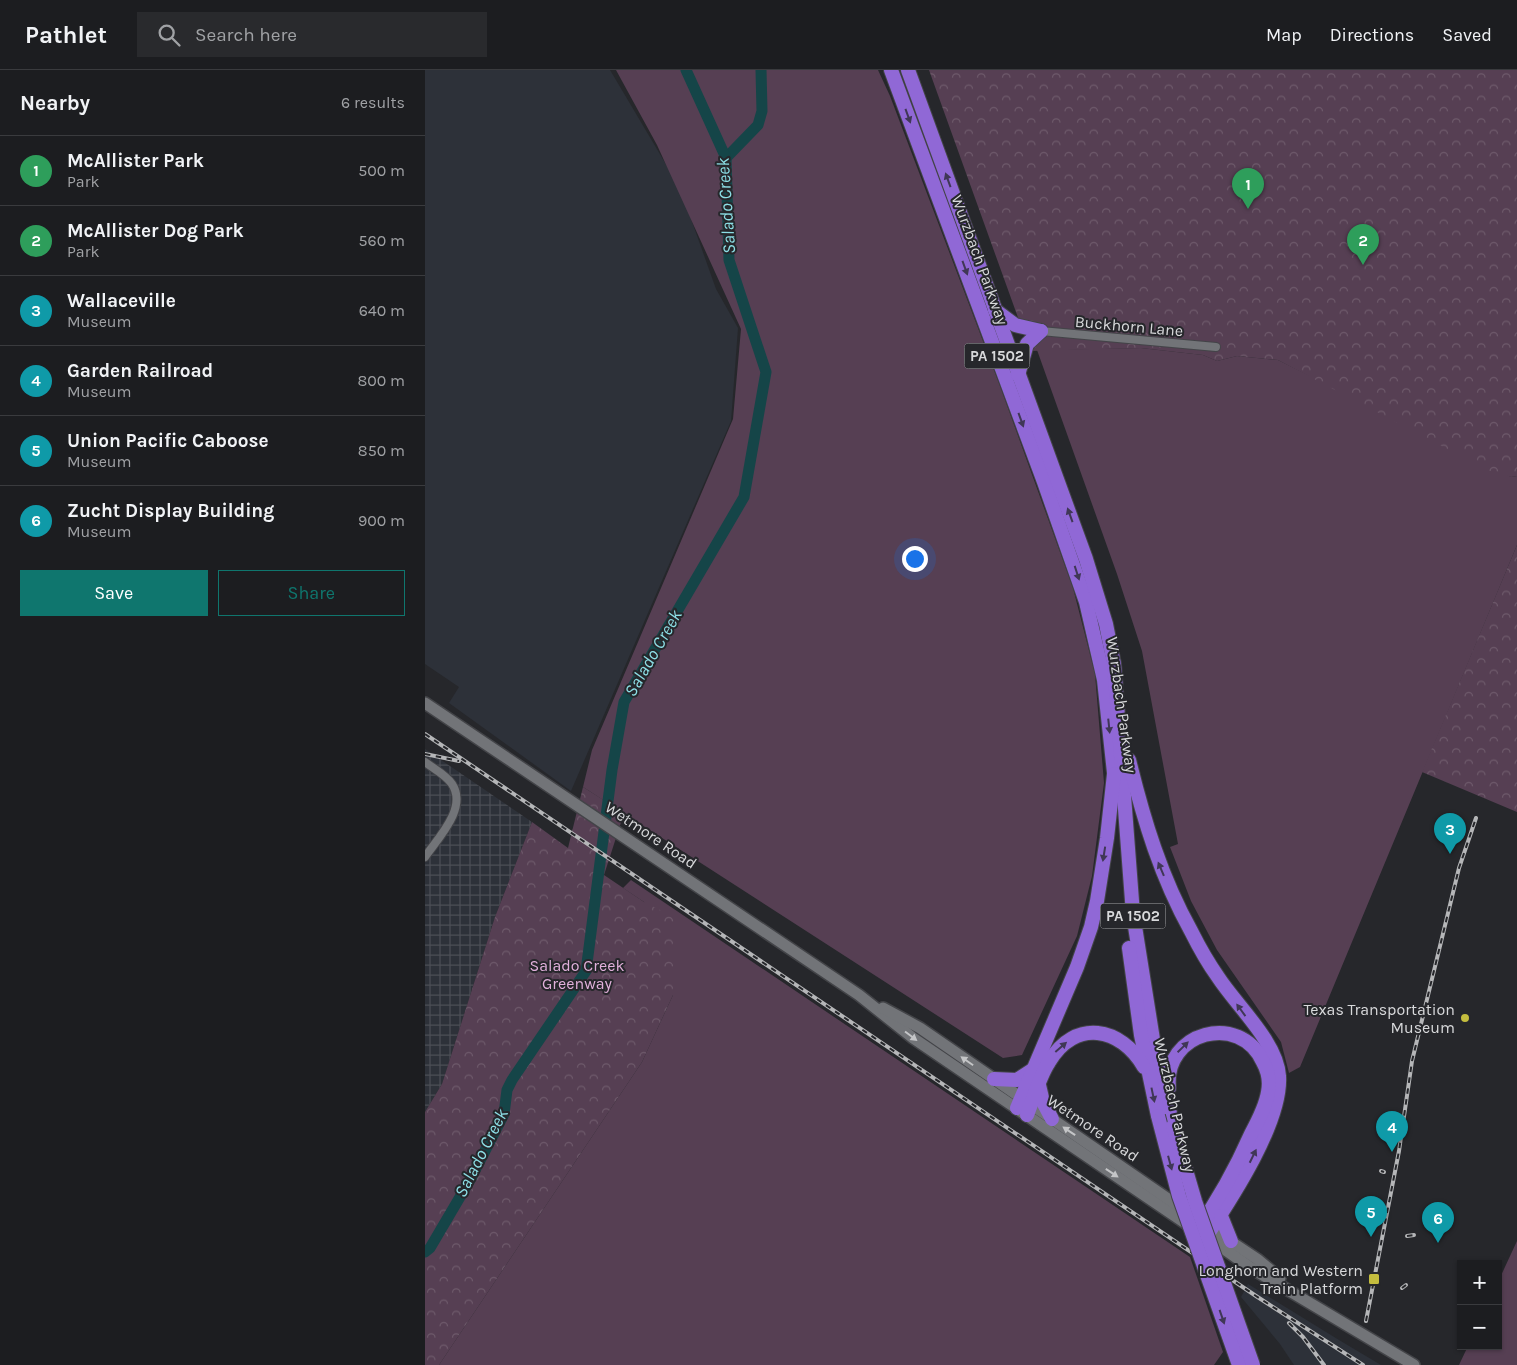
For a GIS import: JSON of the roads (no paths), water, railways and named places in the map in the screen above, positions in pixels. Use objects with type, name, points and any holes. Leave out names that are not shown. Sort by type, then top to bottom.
[{"type":"highway","name":"Wurzbach Parkway","points":[[891,70],[1048,491],[1086,602],[1104,680],[1114,771],[1123,906],[1133,981],[1157,1116],[1179,1196],[1239,1365]]},
{"type":"highway","name":"Wurzbach Parkway","points":[[908,70],[1097,591],[1112,651],[1119,703],[1133,914],[1155,1052],[1173,1126],[1198,1210],[1253,1365]]},
{"type":"highway","points":[[994,309],[1015,325],[1041,331]]},
{"type":"highway","points":[[1018,376],[1027,344],[1041,331]]},
{"type":"highway","points":[[1119,703],[1141,810],[1161,869],[1203,954],[1217,977],[1268,1044],[1276,1059],[1279,1073],[1278,1093],[1269,1122],[1249,1166],[1221,1216],[1205,1230]]},
{"type":"highway","points":[[1024,1107],[1035,1068],[1077,967],[1091,927],[1105,847],[1114,771]]},
{"type":"highway","points":[[1024,1107],[1039,1085],[1048,1063],[1061,1046],[1078,1037],[1095,1033],[1111,1035],[1127,1044],[1136,1053],[1149,1074]]},
{"type":"highway","points":[[1173,1126],[1168,1076],[1173,1058],[1185,1045],[1202,1036],[1226,1033],[1237,1036],[1255,1048],[1268,1074],[1268,1092],[1256,1125],[1205,1230]]},
{"type":"highway","points":[[994,1079],[1017,1080],[1035,1068]]},
{"type":"highway","points":[[1039,1085],[1043,1102],[1052,1119]]},
{"type":"highway","points":[[1182,1208],[1197,1209],[1219,1199]]},
{"type":"highway","points":[[1221,1216],[1231,1242]]},
{"type":"main road","name":"Wetmore Road","points":[[425,703],[859,995],[913,1038],[1024,1107],[1205,1230],[1231,1242],[1257,1259],[1303,1297]]},
{"type":"main road","name":"Wetmore Road","points":[[859,995],[920,1028],[994,1079],[1024,1107],[1052,1119],[1182,1208],[1205,1230],[1251,1268],[1303,1297],[1414,1365]]},
{"type":"street","name":"Buckhorn Lane","points":[[1041,331],[1215,347]]},
{"type":"street","points":[[425,762],[445,776],[453,785],[456,794],[455,811],[425,857]]},
{"type":"waterway","name":"Salado Creek","points":[[425,1252],[430,1248],[470,1180],[504,1114],[507,1090],[512,1080],[586,971],[612,770],[624,702],[744,497],[766,372],[729,260],[726,158],[686,70]]},
{"type":"waterway","points":[[726,158],[758,125],[762,111],[761,70]]},
{"type":"railway","points":[[425,734],[1256,1296],[1363,1365]]},
{"type":"railway","points":[[425,754],[459,761]]},
{"type":"railway","points":[[1366,1321],[1399,1151],[1412,1061],[1459,868],[1476,818]]},
{"type":"railway","points":[[1407,1236],[1414,1235]]},
{"type":"railway","points":[[1402,1288],[1406,1285]]},
{"type":"railway","points":[[1289,1323],[1303,1337],[1324,1365]]},
{"type":"place","name":"McAllister Park","points":[[1248,209]]},
{"type":"place","name":"McAllister Dog Park","points":[[1363,265]]},
{"type":"place","name":"Wallaceville","points":[[1450,854]]},
{"type":"place","name":"Texas Transportation Museum","points":[[1465,1018]]},
{"type":"place","name":"Garden Railroad","points":[[1392,1152]]},
{"type":"place","name":"Union Pacific Caboose","points":[[1371,1237]]},
{"type":"place","name":"Zucht Display Building","points":[[1438,1243]]},
{"type":"place","name":"Longhorn and Western Train Platform","points":[[1374,1279]]},
{"type":"park label","name":"Salado Creek Greenway","points":[[577,974]]}]
